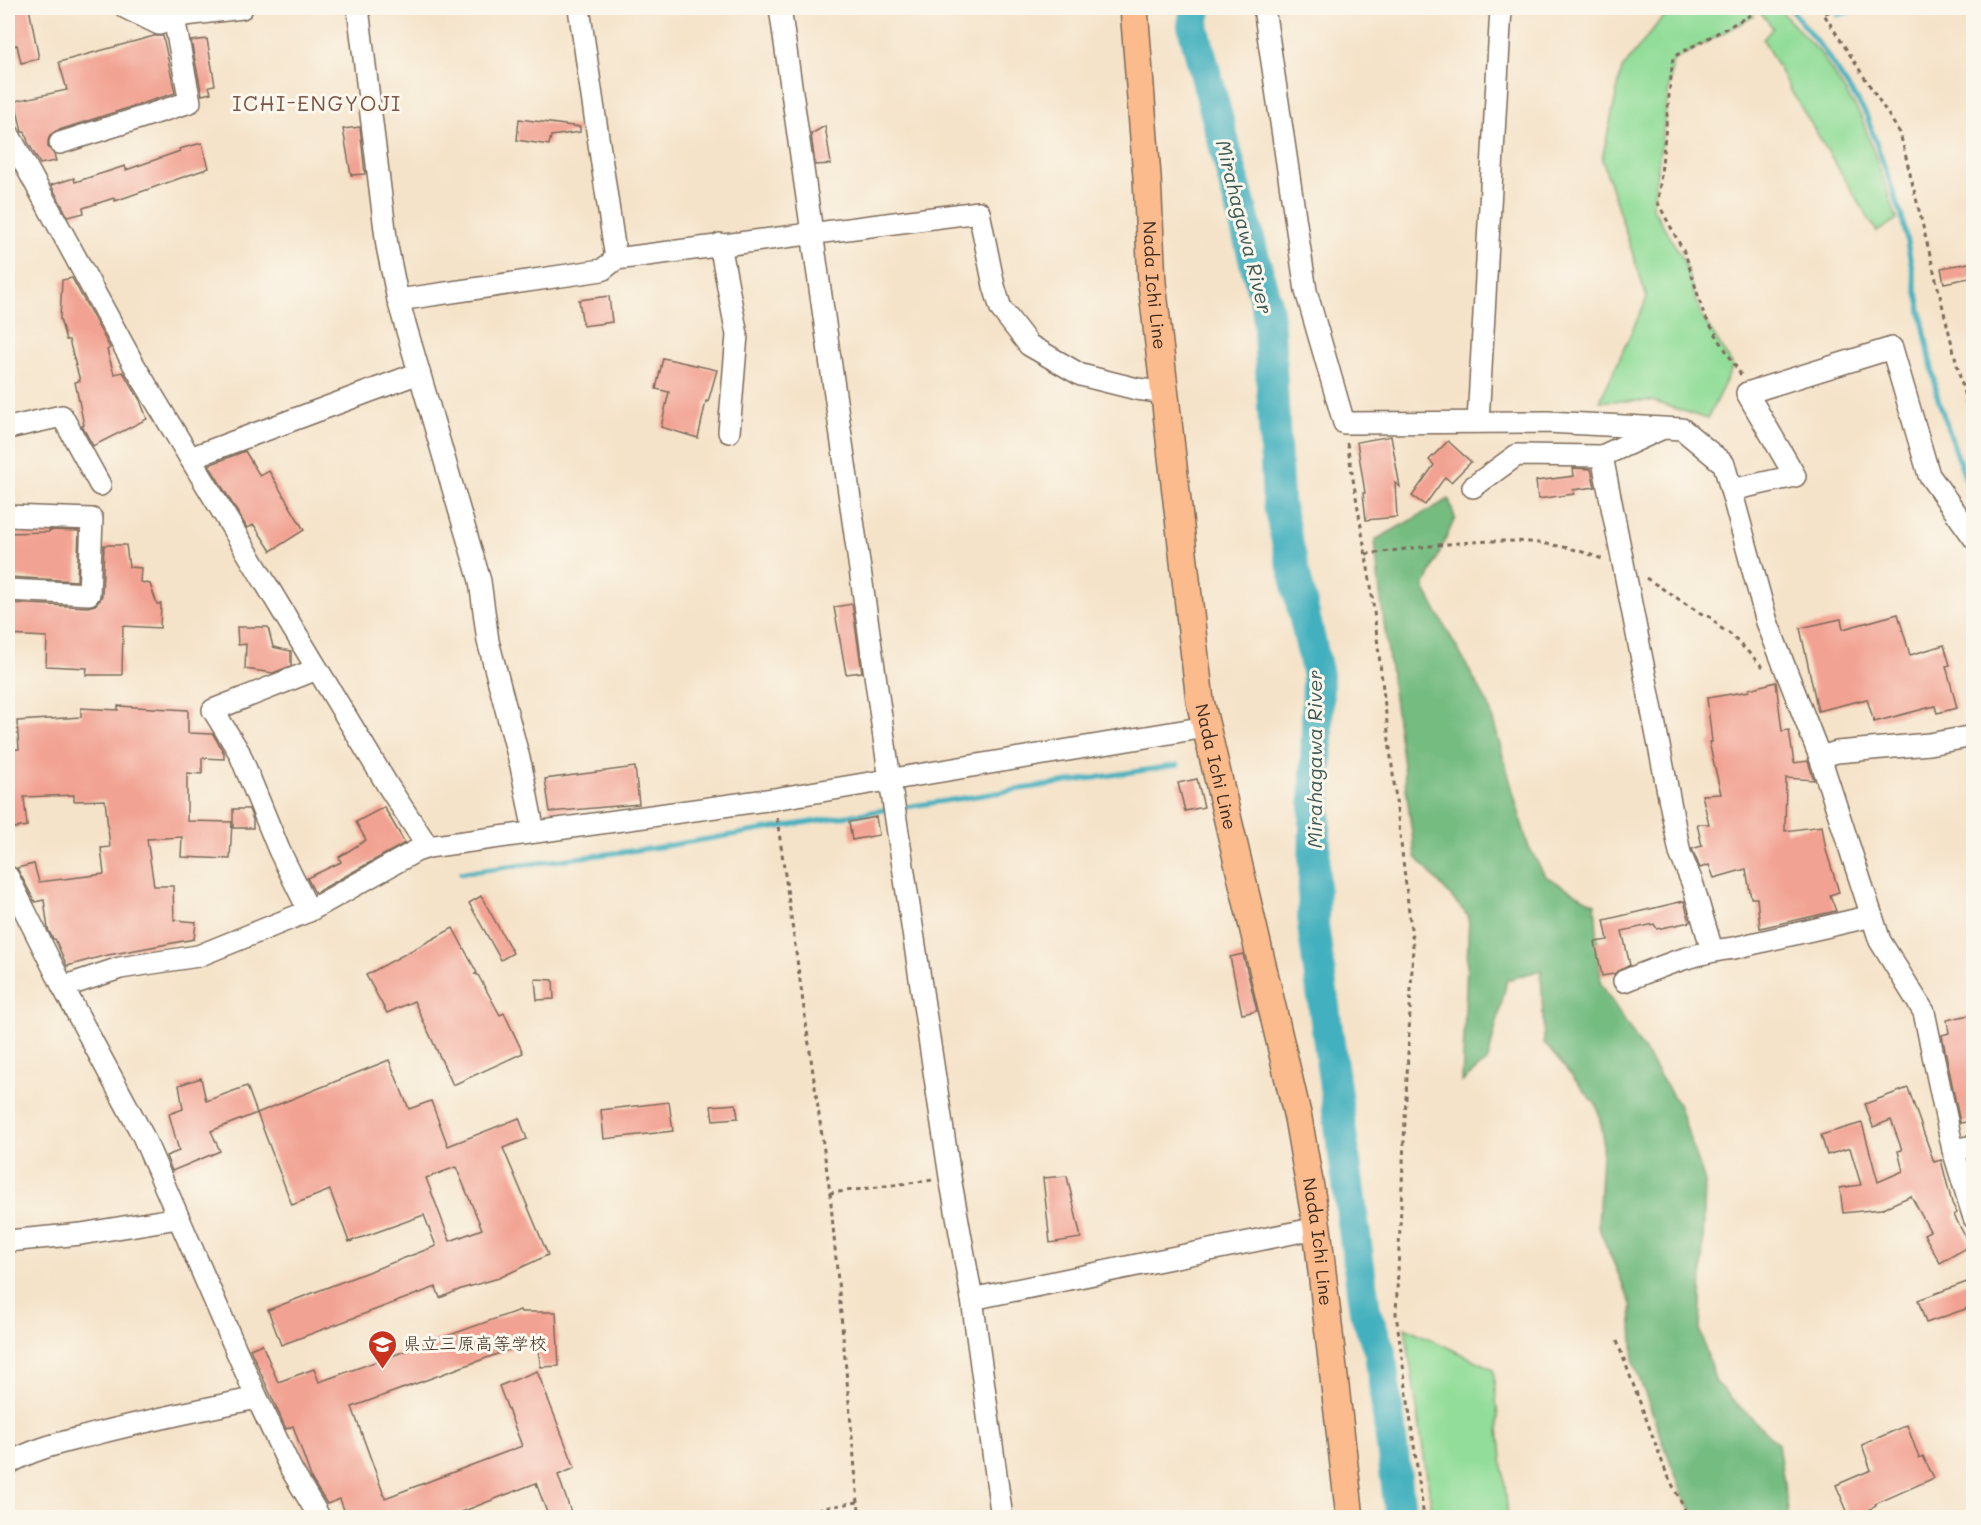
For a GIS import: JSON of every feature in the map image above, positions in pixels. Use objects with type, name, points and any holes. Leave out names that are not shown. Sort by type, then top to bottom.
[{"type":"main road","name":"Nada Ichi Line","points":[[1134,8],[1147,177],[1152,283],[1200,701],[1295,1107],[1317,1228],[1350,1518]]},
{"type":"street","points":[[126,8],[159,24],[180,14],[242,8]]},
{"type":"street","points":[[358,8],[387,246],[398,300],[480,581],[488,641],[521,766],[534,832]]},
{"type":"street","points":[[579,8],[616,259]]},
{"type":"street","points":[[780,8],[890,780],[950,1177],[972,1299],[1002,1518]]},
{"type":"street","points":[[1264,8],[1306,291],[1344,423],[1547,422],[1682,429],[1724,464],[1767,622],[1820,757],[1880,941],[1924,1012],[1953,1150],[1974,1218]]},
{"type":"street","points":[[1478,422],[1501,8]]},
{"type":"street","points":[[60,143],[190,102],[180,14]]},
{"type":"street","points":[[8,133],[134,365],[388,786],[428,848]]},
{"type":"street","points":[[398,300],[602,270],[616,259],[980,212],[994,286],[1001,309],[1029,345],[1081,375],[1137,389],[1166,393]]},
{"type":"street","points":[[720,244],[737,335],[729,432]]},
{"type":"street","points":[[1731,490],[1795,476],[1747,393],[1892,348],[1929,475],[1974,538]]},
{"type":"street","points":[[190,458],[419,373]]},
{"type":"street","points":[[8,429],[62,416],[100,485]]},
{"type":"street","points":[[1473,487],[1517,455],[1602,456],[1664,428]]},
{"type":"street","points":[[1602,456],[1680,853],[1692,882],[1712,950]]},
{"type":"street","points":[[8,516],[92,519],[89,594],[8,590]]},
{"type":"street","points":[[309,911],[279,850],[239,752],[213,710],[317,669]]},
{"type":"street","points":[[63,987],[120,968],[198,956],[309,911],[416,851],[428,848],[774,799],[1206,727]]},
{"type":"street","points":[[1820,757],[1837,752],[1929,744],[1974,736]]},
{"type":"street","points":[[8,877],[63,987],[143,1136],[257,1398],[291,1469],[320,1518]]},
{"type":"street","points":[[1624,981],[1712,950],[1734,948],[1872,916]]},
{"type":"street","points":[[1953,1150],[1974,1146]]},
{"type":"street","points":[[8,1240],[93,1232],[178,1218]]},
{"type":"street","points":[[972,1299],[1317,1228]]},
{"type":"street","points":[[8,1464],[21,1456],[63,1443],[158,1418],[257,1398]]},
{"type":"path","points":[[1747,393],[1739,370],[1704,315],[1686,256],[1658,203],[1673,57],[1756,12],[1753,8]]},
{"type":"path","points":[[1820,8],[1900,133],[1974,434]]},
{"type":"path","points":[[1825,13],[1843,8]]},
{"type":"path","points":[[1344,423],[1371,586],[1413,946],[1395,1314],[1424,1518]]},
{"type":"path","points":[[774,799],[830,1193],[860,1518]]},
{"type":"path","points":[[830,1193],[950,1177]]},
{"type":"path","points":[[1617,1341],[1666,1472],[1689,1518]]},
{"type":"path","points":[[783,1518],[800,1512],[858,1502]]},
{"type":"green space","points":[[1688,8],[1746,8],[1754,16],[1673,61],[1652,207],[1683,259],[1701,315],[1733,366],[1707,419],[1652,401],[1600,401],[1647,298],[1602,159],[1622,69],[1662,18]]},
{"type":"green space","points":[[1757,8],[1778,8],[1820,53],[1861,116],[1897,219],[1877,232],[1788,86],[1763,39],[1773,28]]},
{"type":"green space","points":[[1449,499],[1455,518],[1424,588],[1489,706],[1528,845],[1545,876],[1595,904],[1601,984],[1678,1104],[1705,1182],[1700,1331],[1716,1383],[1778,1444],[1789,1517],[1695,1517],[1682,1493],[1634,1364],[1631,1304],[1598,1226],[1603,1134],[1597,1106],[1544,1043],[1541,970],[1507,980],[1488,1060],[1462,1082],[1469,917],[1415,856],[1375,540]]},
{"type":"green space","points":[[1405,1327],[1493,1369],[1508,1517],[1433,1517]]},
{"type":"building","points":[[8,8],[29,8],[39,59],[21,63],[17,45],[8,47]]},
{"type":"building","points":[[154,36],[163,36],[175,93],[56,131],[50,135],[48,147],[56,161],[40,164],[25,132],[22,132],[15,101],[67,90],[59,62]]},
{"type":"building","points":[[207,39],[215,85],[209,86],[211,93],[202,95],[191,41]]},
{"type":"building","points":[[519,119],[580,127],[580,132],[551,136],[549,145],[517,140]]},
{"type":"building","points":[[825,126],[831,164],[815,165],[811,134]]},
{"type":"building","points":[[360,127],[365,174],[351,175],[343,129]]},
{"type":"building","points":[[202,143],[209,168],[115,201],[114,198],[83,208],[84,213],[68,217],[51,185],[74,178],[75,182],[125,166],[126,170],[180,151],[179,149]]},
{"type":"building","points":[[1974,262],[1974,277],[1944,283],[1941,268]]},
{"type":"building","points":[[72,278],[110,348],[107,350],[114,374],[123,372],[140,400],[147,419],[93,446],[82,426],[84,425],[75,382],[80,381],[69,340],[66,340],[60,319],[62,280]]},
{"type":"building","points":[[609,296],[612,322],[583,326],[579,300]]},
{"type":"building","points":[[663,358],[717,370],[708,402],[706,401],[698,438],[661,427],[669,392],[656,389]]},
{"type":"building","points":[[1391,436],[1400,487],[1395,483],[1397,517],[1366,520],[1363,493],[1365,493],[1357,442]]},
{"type":"building","points":[[1448,441],[1471,462],[1451,482],[1445,477],[1425,505],[1412,496],[1434,465],[1429,460]]},
{"type":"building","points":[[245,451],[260,476],[269,471],[304,530],[271,551],[254,525],[247,528],[209,465]]},
{"type":"building","points":[[1573,468],[1591,469],[1595,487],[1573,490],[1574,494],[1538,499],[1536,481],[1574,476]]},
{"type":"building","points":[[49,530],[79,531],[77,581],[8,577],[8,533],[49,532]]},
{"type":"building","points":[[104,545],[126,545],[129,567],[141,568],[140,582],[150,584],[157,604],[161,604],[160,628],[123,626],[122,675],[86,675],[87,668],[46,666],[47,637],[8,635],[8,603],[88,607],[95,605],[102,595]]},
{"type":"building","points":[[852,604],[862,672],[846,674],[834,607]]},
{"type":"building","points":[[1898,614],[1910,655],[1944,645],[1950,665],[1946,666],[1957,708],[1937,713],[1935,706],[1874,722],[1867,699],[1818,711],[1800,628],[1841,619],[1843,629]]},
{"type":"building","points":[[237,627],[268,627],[273,647],[291,651],[291,666],[273,673],[245,669],[246,644],[238,645]]},
{"type":"building","points":[[1776,682],[1782,731],[1789,730],[1794,763],[1808,761],[1814,780],[1786,778],[1785,831],[1822,826],[1826,850],[1839,892],[1830,895],[1836,911],[1760,928],[1757,898],[1751,898],[1746,869],[1714,878],[1709,865],[1700,868],[1692,849],[1702,846],[1697,824],[1709,824],[1702,795],[1721,794],[1709,742],[1712,742],[1707,698],[1749,691],[1749,689]]},
{"type":"building","points":[[118,706],[188,710],[188,733],[213,734],[224,753],[224,759],[202,758],[202,774],[187,773],[187,821],[232,822],[230,859],[181,857],[182,837],[147,839],[154,886],[173,886],[174,920],[196,922],[194,939],[103,956],[67,966],[48,929],[44,900],[35,902],[17,868],[34,864],[39,882],[104,874],[101,848],[110,847],[105,800],[74,801],[74,795],[24,797],[27,826],[8,829],[8,750],[19,749],[17,721],[81,717],[81,708],[118,710]]},
{"type":"building","points":[[635,767],[639,804],[550,812],[545,779]]},
{"type":"building","points":[[1197,779],[1204,807],[1185,811],[1178,783]]},
{"type":"building","points":[[384,807],[405,843],[315,893],[307,878],[341,862],[339,857],[366,840],[356,822]]},
{"type":"building","points":[[233,809],[249,809],[253,828],[233,828]]},
{"type":"building","points":[[876,817],[879,835],[852,840],[849,822]]},
{"type":"building","points":[[481,896],[513,953],[501,960],[469,903]]},
{"type":"building","points":[[1684,901],[1690,922],[1657,929],[1654,924],[1622,931],[1630,965],[1614,974],[1602,976],[1595,942],[1608,940],[1604,920]]},
{"type":"building","points":[[453,928],[477,973],[475,974],[478,975],[500,1015],[504,1013],[523,1053],[453,1085],[414,1001],[387,1013],[366,975]]},
{"type":"building","points":[[1243,954],[1257,1011],[1242,1014],[1230,957]]},
{"type":"building","points":[[535,979],[553,980],[554,999],[537,1000]]},
{"type":"building","points":[[1969,1015],[1974,1040],[1974,1121],[1960,1123],[1942,1035],[1949,1033],[1947,1020]]},
{"type":"building","points":[[389,1060],[409,1109],[431,1101],[448,1146],[519,1118],[527,1139],[503,1148],[548,1255],[499,1278],[440,1298],[436,1287],[281,1345],[268,1310],[436,1246],[424,1215],[349,1242],[330,1190],[292,1205],[257,1113]],"holes":[[[456,1167],[482,1229],[450,1241],[426,1178]]]},
{"type":"building","points":[[201,1078],[206,1101],[247,1086],[257,1113],[211,1131],[220,1151],[172,1171],[166,1156],[179,1151],[169,1114],[183,1109],[179,1085]]},
{"type":"building","points":[[1908,1088],[1934,1162],[1941,1160],[1952,1203],[1957,1213],[1954,1215],[1970,1246],[1940,1263],[1924,1234],[1930,1231],[1911,1196],[1881,1209],[1843,1213],[1840,1188],[1861,1185],[1850,1148],[1827,1155],[1821,1135],[1862,1123],[1878,1182],[1903,1171],[1898,1151],[1902,1150],[1891,1120],[1873,1127],[1865,1104]]},
{"type":"building","points":[[669,1102],[673,1131],[604,1139],[601,1110]]},
{"type":"building","points":[[736,1104],[738,1118],[713,1120],[711,1106]]},
{"type":"building","points":[[1067,1176],[1081,1238],[1050,1243],[1043,1178]]},
{"type":"building","points":[[1967,1282],[1974,1306],[1926,1323],[1918,1300]]},
{"type":"building","points":[[520,1310],[521,1312],[556,1312],[559,1366],[541,1367],[536,1340],[352,1407],[385,1498],[522,1446],[499,1386],[537,1371],[575,1468],[558,1475],[573,1518],[549,1518],[536,1483],[446,1518],[347,1518],[340,1499],[327,1504],[312,1480],[293,1426],[286,1429],[250,1349],[262,1344],[278,1382],[314,1369],[319,1382]]},
{"type":"building","points":[[1907,1425],[1919,1458],[1923,1456],[1934,1478],[1875,1504],[1876,1506],[1850,1518],[1836,1485],[1871,1470],[1862,1445]]},
{"type":"waterway","name":"Mirahagawa River","points":[[1196,8],[1193,26],[1268,311],[1278,502],[1318,675],[1313,925],[1365,1311],[1380,1352],[1401,1518]]},
{"type":"waterway","points":[[1790,8],[1825,52],[1866,114],[1902,217],[1938,399],[1965,478],[1974,492]]},
{"type":"waterway","points":[[1838,15],[1861,8]]},
{"type":"waterway","points":[[899,808],[1178,765]]},
{"type":"waterway","points":[[461,873],[653,848],[889,809]]},
{"type":"place","name":"県立三原高等学校","points":[[382,1370]]},
{"type":"district","name":"ICHI-ENGYOJI","points":[[317,104]]}]
